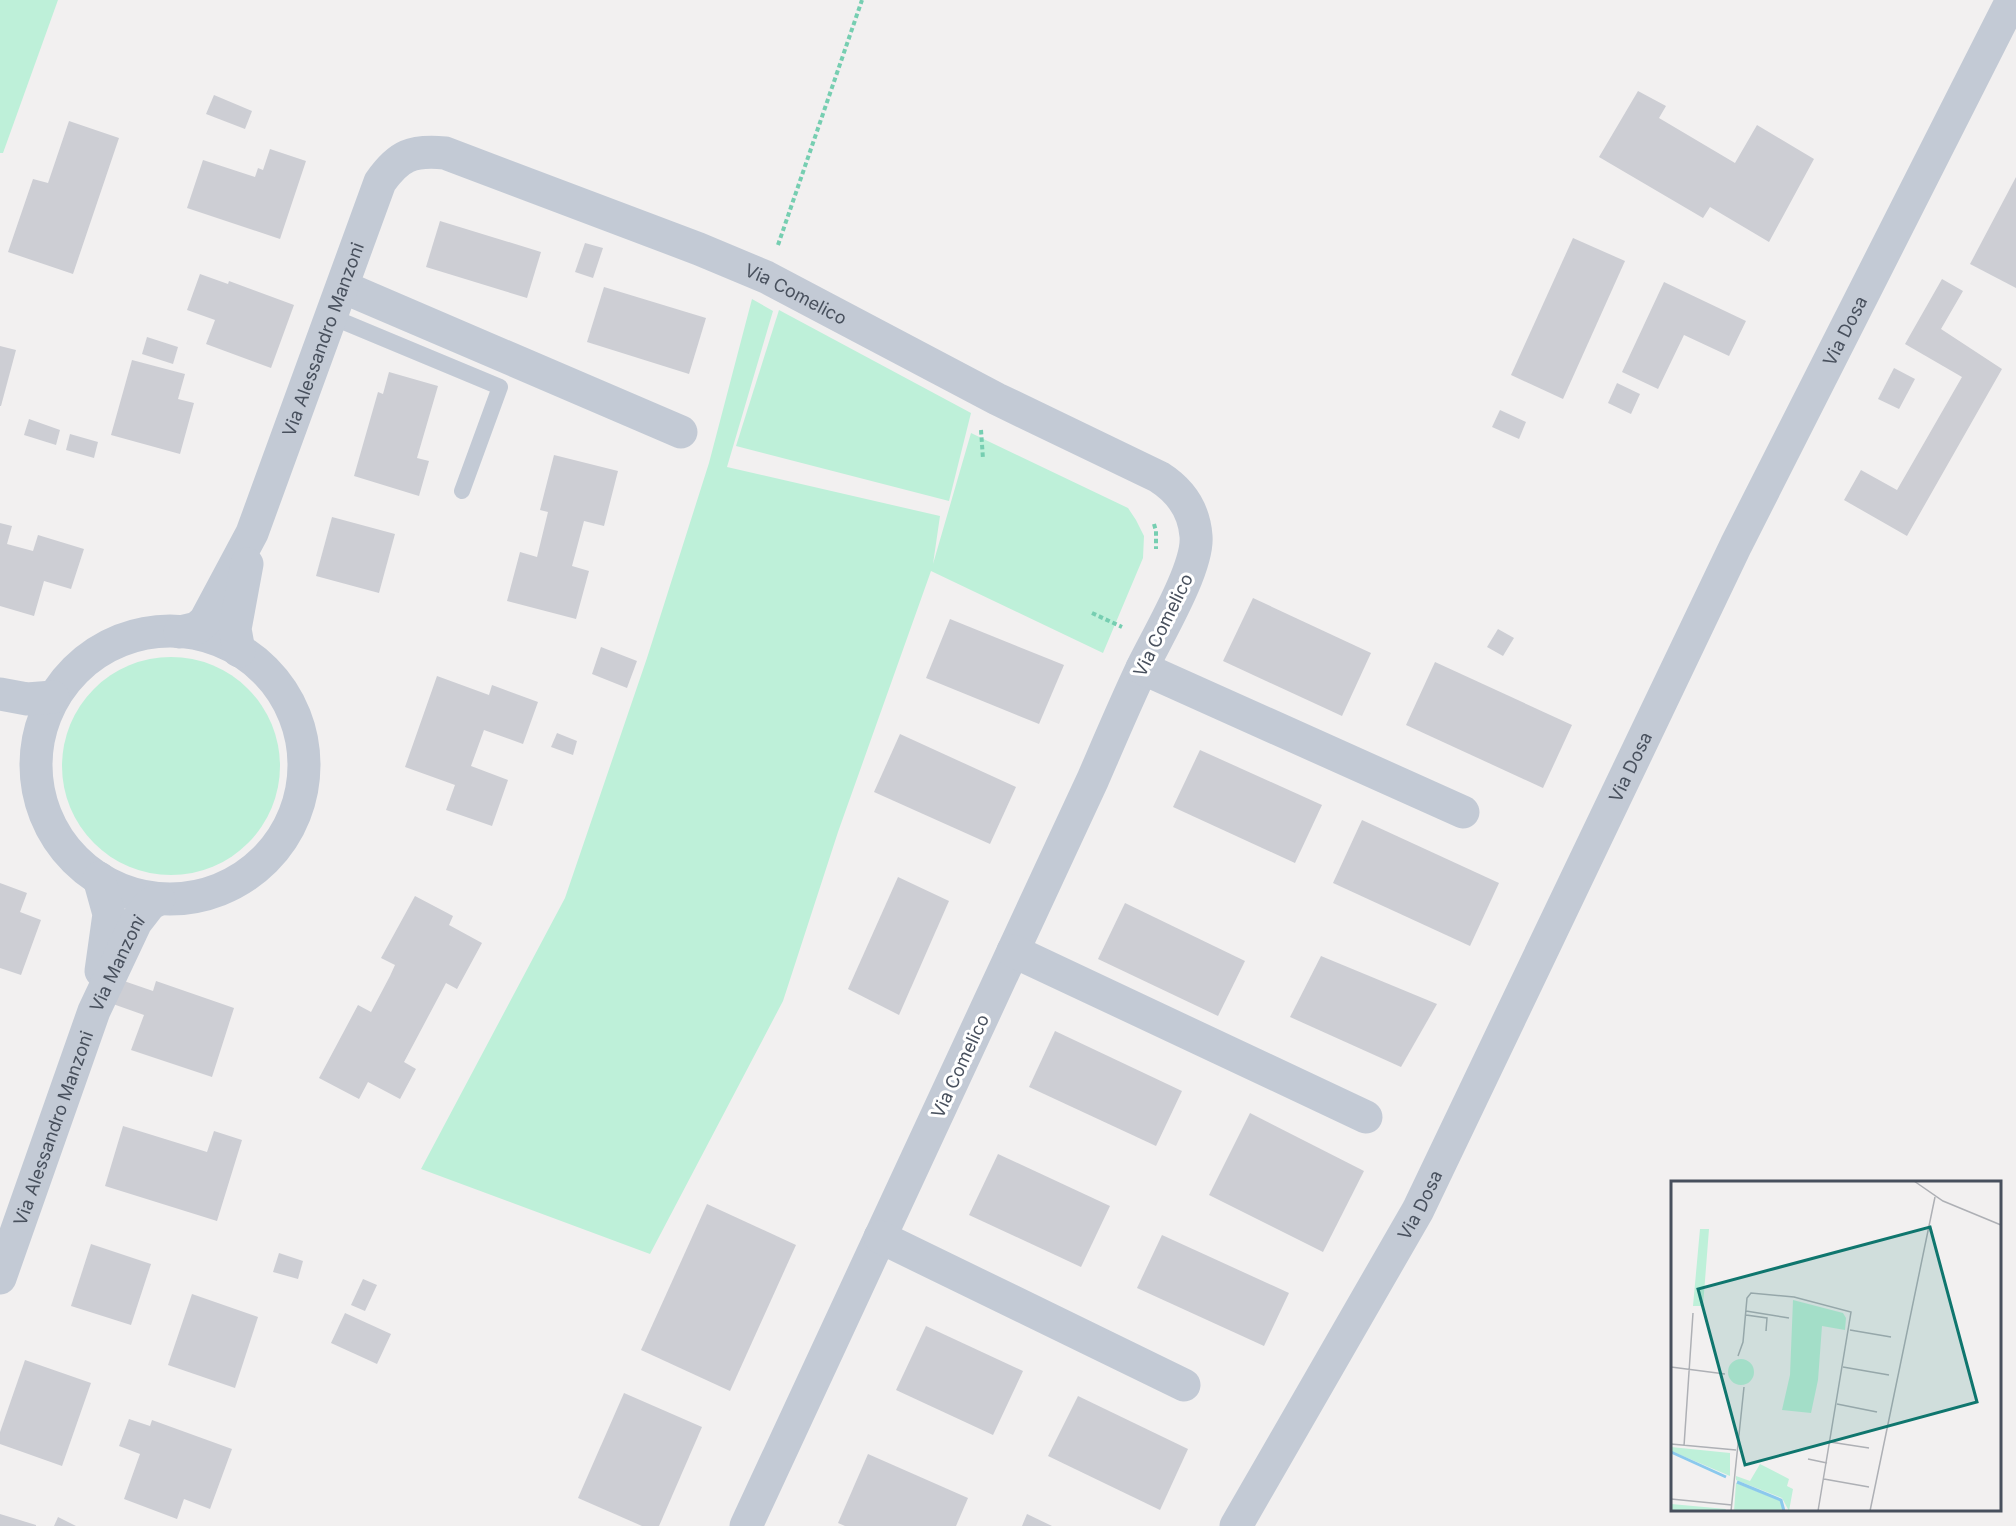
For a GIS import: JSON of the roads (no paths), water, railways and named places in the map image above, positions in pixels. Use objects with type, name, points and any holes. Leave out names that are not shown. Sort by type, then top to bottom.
[{"type":"street","name":"Via Dosa","points":[[1236,1526],[1418,1209],[1736,545],[2012,0]]},
{"type":"street","name":"Via Comelico","points":[[406,156],[424,151],[445,153],[699,249],[766,277],[997,399],[1172,485],[1184,500],[1192,517],[1197,538],[1190,570],[1142,668],[746,1526]]},
{"type":"street","name":"Via Alessandro Manzoni","points":[[252,532],[380,182],[392,165],[406,156]]},
{"type":"street","points":[[343,287],[681,432]]},
{"type":"street","points":[[180,632],[197,628],[205,621],[252,532]]},
{"type":"street","points":[[239,651],[235,629],[252,532]]},
{"type":"street","points":[[146,632],[180,632],[217,639],[239,651],[258,664],[274,682],[288,700],[298,721],[303,742],[305,773],[290,830],[277,849],[258,867],[221,891],[175,899],[159,899],[133,893],[99,878],[66,851],[54,833],[40,793],[36,771],[37,746],[46,708],[69,675],[91,656],[119,638],[146,632]]},
{"type":"street","points":[[1142,668],[1463,812]]},
{"type":"street","points":[[0,694],[27,699],[53,697]]},
{"type":"street","points":[[0,712],[28,731],[37,746]]},
{"type":"street","name":"Via Manzoni","points":[[94,1011],[109,914],[99,878]]},
{"type":"street","name":"Via Manzoni","points":[[94,1011],[136,922],[150,904],[159,899]]},
{"type":"street","points":[[1013,951],[1366,1117]]},
{"type":"street","name":"Via Alessandro Manzoni","points":[[0,1278],[94,1011]]},
{"type":"street","points":[[880,1237],[1184,1385]]},
{"type":"lane","points":[[332,317],[500,387],[462,491]]}]
